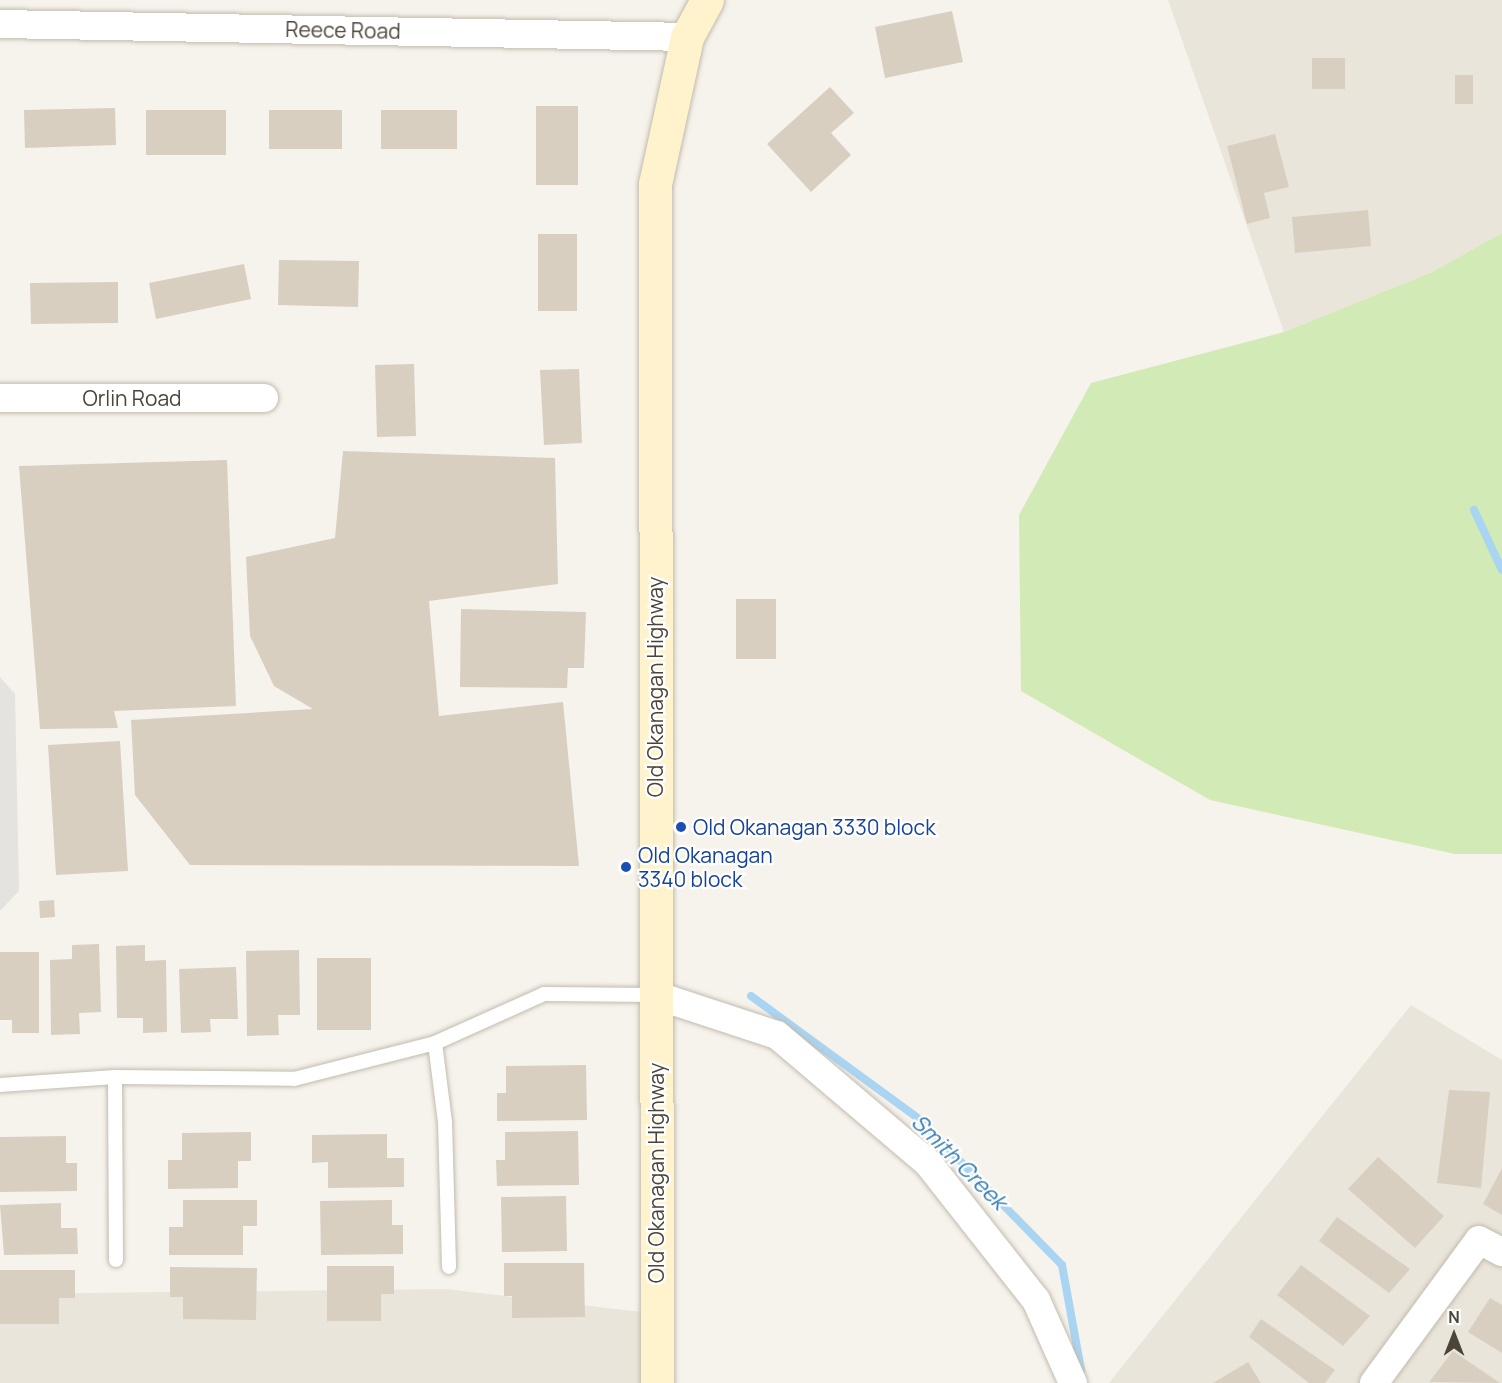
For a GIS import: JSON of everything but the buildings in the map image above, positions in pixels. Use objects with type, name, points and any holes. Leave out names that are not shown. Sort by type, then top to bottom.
[{"type":"main road","name":"Old Okanagan Highway","points":[[657,1383],[655,184],[687,37],[707,0]]},
{"type":"street","name":"Reece Road","points":[[0,24],[687,37]]},
{"type":"street","name":"Orlin Road","points":[[0,398],[264,398]]},
{"type":"street","points":[[655,995],[777,1035],[927,1162],[1036,1300],[1073,1383]]},
{"type":"street","points":[[1374,1383],[1479,1240],[1502,1252]]},
{"type":"lane","points":[[0,1084],[115,1077],[294,1079],[435,1043],[544,994],[655,995]]},
{"type":"lane","points":[[435,1043],[445,1122],[448,1267]]},
{"type":"lane","points":[[115,1077],[116,1260]]},
{"type":"shaded area","points":[[1168,0],[1502,0],[1502,233],[1432,272],[1284,332]]},
{"type":"shaded area","points":[[0,677],[15,694],[19,891],[0,911]]},
{"type":"shaded area","points":[[1411,1005],[1502,1060],[1502,1383],[1109,1383]]},
{"type":"shaded area","points":[[445,1289],[650,1313],[651,1383],[0,1383],[0,1294]]},
{"type":"green space","points":[[1502,233],[1502,854],[1455,854],[1210,800],[1021,691],[1019,515],[1091,383],[1284,332],[1432,272]]},
{"type":"waterway","points":[[1474,510],[1502,570]]},
{"type":"waterway","name":"Smith Creek","points":[[751,996],[919,1119],[1062,1265],[1081,1370]]},
{"type":"place","name":"Old Okanagan 3330 block","points":[[681,827]]},
{"type":"place","name":"Old Okanagan 3340 block","points":[[626,867]]}]
